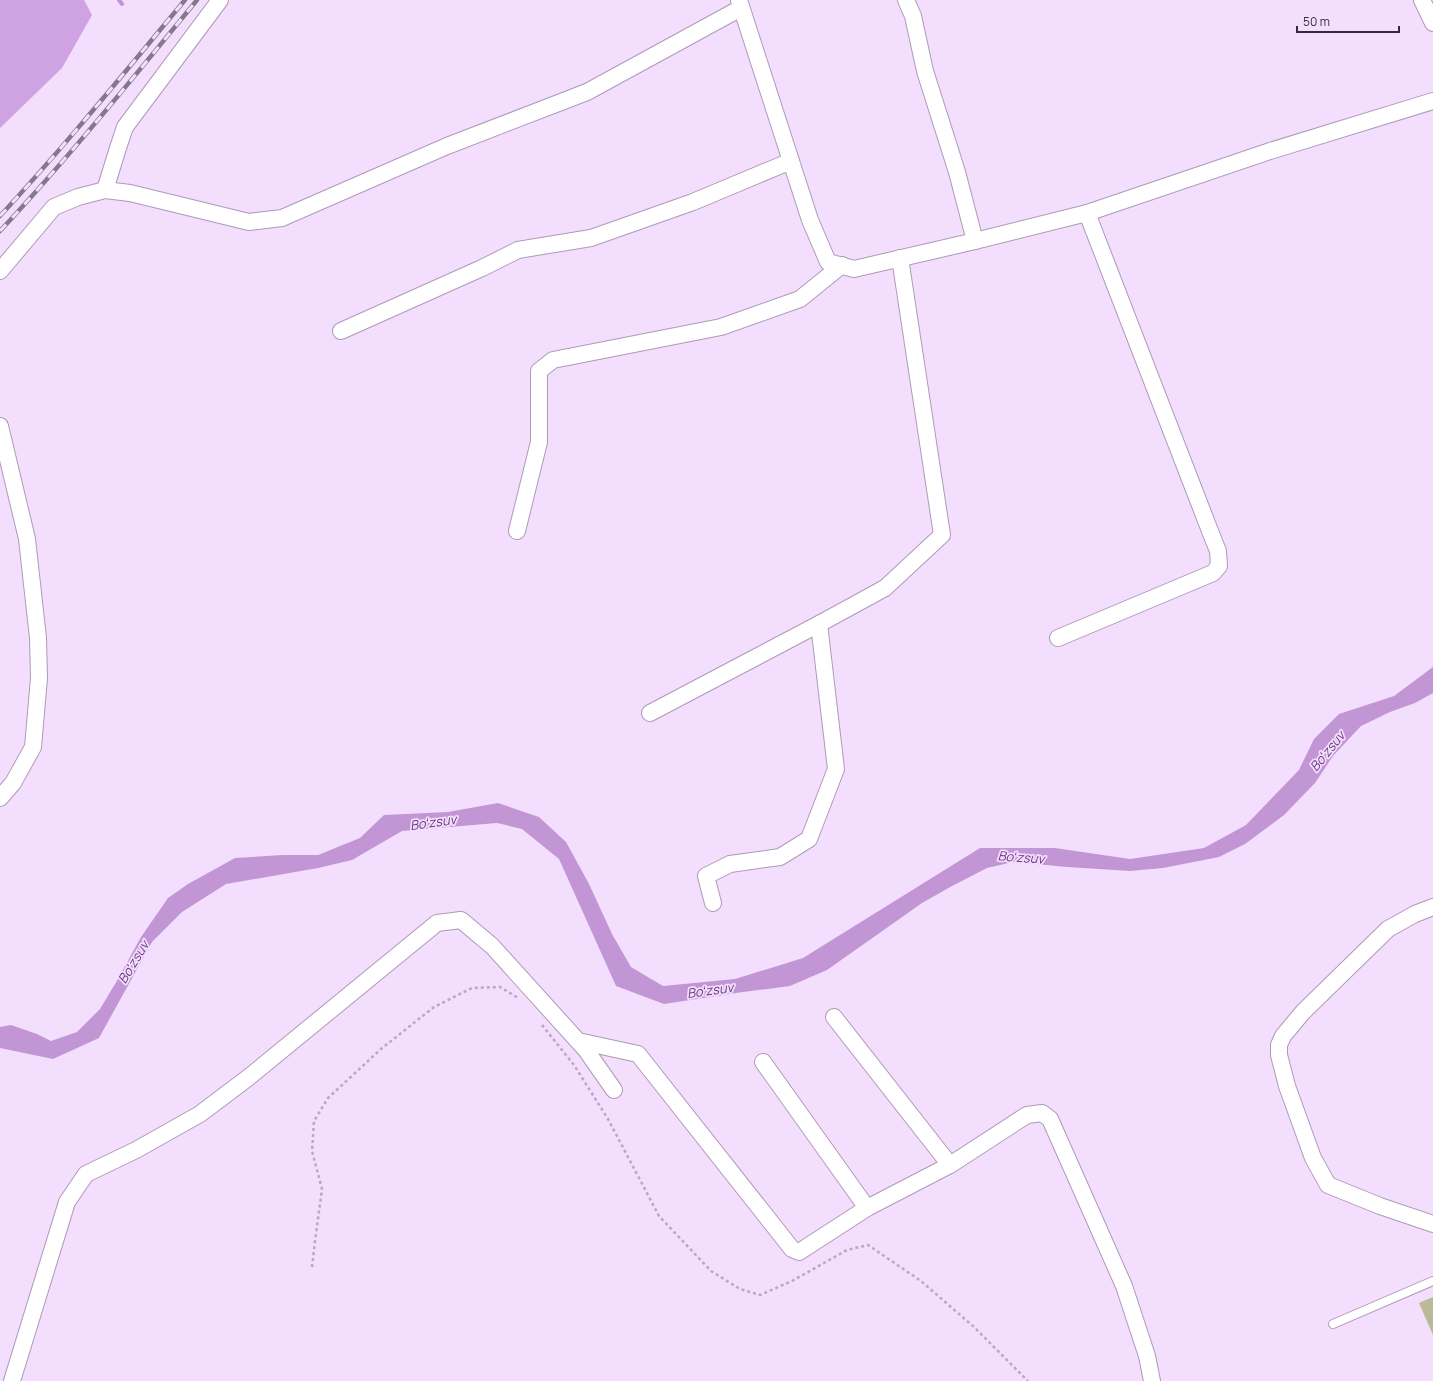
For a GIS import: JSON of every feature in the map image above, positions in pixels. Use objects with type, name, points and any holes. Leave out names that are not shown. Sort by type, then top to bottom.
[{"type":"street","points":[[105,190],[126,128],[220,0]]},
{"type":"street","points":[[906,0],[913,16],[925,71],[957,172],[975,241]]},
{"type":"street","points":[[1422,0],[1433,23]]},
{"type":"street","points":[[0,271],[54,207],[78,197],[105,190],[130,193],[249,222],[282,218],[446,146],[587,92],[740,4],[810,220],[828,262],[854,269],[1087,213],[1270,151],[1433,101]]},
{"type":"street","points":[[341,332],[475,272],[518,250],[591,238],[693,202],[791,161]]},
{"type":"street","points":[[1058,638],[1213,573],[1219,566],[1218,551],[1087,213]]},
{"type":"street","points":[[650,713],[885,588],[942,535],[900,258]]},
{"type":"street","points":[[517,531],[539,442],[539,371],[553,360],[721,327],[800,298],[842,266]]},
{"type":"street","points":[[0,426],[27,539],[38,638],[39,678],[33,747],[13,783],[0,798]]},
{"type":"street","points":[[713,903],[706,876],[730,864],[780,857],[809,839],[836,769],[819,624]]},
{"type":"street","points":[[1433,907],[1414,914],[1388,928],[1303,1012],[1283,1036],[1279,1045],[1279,1055],[1287,1086],[1310,1151],[1328,1185],[1380,1206],[1433,1224]]},
{"type":"street","points":[[12,1381],[67,1202],[86,1174],[136,1150],[200,1114],[249,1077],[437,923],[461,920],[486,940],[586,1050],[614,1090]]},
{"type":"street","points":[[834,1017],[950,1165]]},
{"type":"street","points":[[578,1041],[638,1054],[792,1249],[799,1252],[867,1208],[950,1165],[1027,1115],[1042,1113],[1050,1119],[1124,1286],[1147,1356],[1152,1381]]},
{"type":"street","points":[[763,1062],[867,1208]]},
{"type":"lane","points":[[1333,1324],[1433,1281]]},
{"type":"path","points":[[312,1267],[322,1189],[312,1151],[314,1121],[328,1098],[381,1048],[434,1007],[472,988],[500,987],[522,1000]]},
{"type":"path","points":[[541,1024],[574,1065],[608,1119],[659,1216],[711,1271],[740,1289],[760,1296],[792,1281],[847,1250],[868,1246],[921,1281],[974,1327],[1028,1381]]},
{"type":"shaded area","points":[[0,0],[84,0],[92,15],[62,68],[0,128]]},
{"type":"water","name":"Boʻzsuv","points":[[1433,667],[1433,693],[1415,703],[1390,712],[1361,726],[1333,756],[1315,783],[1284,815],[1245,844],[1219,857],[1163,868],[1130,871],[1013,862],[987,868],[922,903],[827,970],[790,986],[664,1004],[616,986],[559,859],[522,829],[497,823],[402,831],[352,860],[318,868],[226,884],[182,912],[152,942],[99,1038],[53,1059],[0,1048],[0,1027],[11,1025],[37,1034],[51,1041],[77,1032],[100,1009],[141,937],[168,898],[188,884],[235,858],[283,855],[318,855],[360,838],[384,815],[448,812],[498,803],[539,817],[566,842],[589,884],[612,934],[631,967],[663,986],[735,979],[803,958],[980,848],[1055,848],[1130,859],[1204,848],[1246,825],[1299,770],[1314,739],[1339,714],[1394,696]]},
{"type":"building","points":[[1433,1297],[1433,1335],[1419,1303]]},
{"type":"waterway","points":[[119,0],[122,4]]},
{"type":"railway","points":[[0,216],[71,137],[185,0]]},
{"type":"railway","points":[[0,231],[76,146],[197,0]]}]
